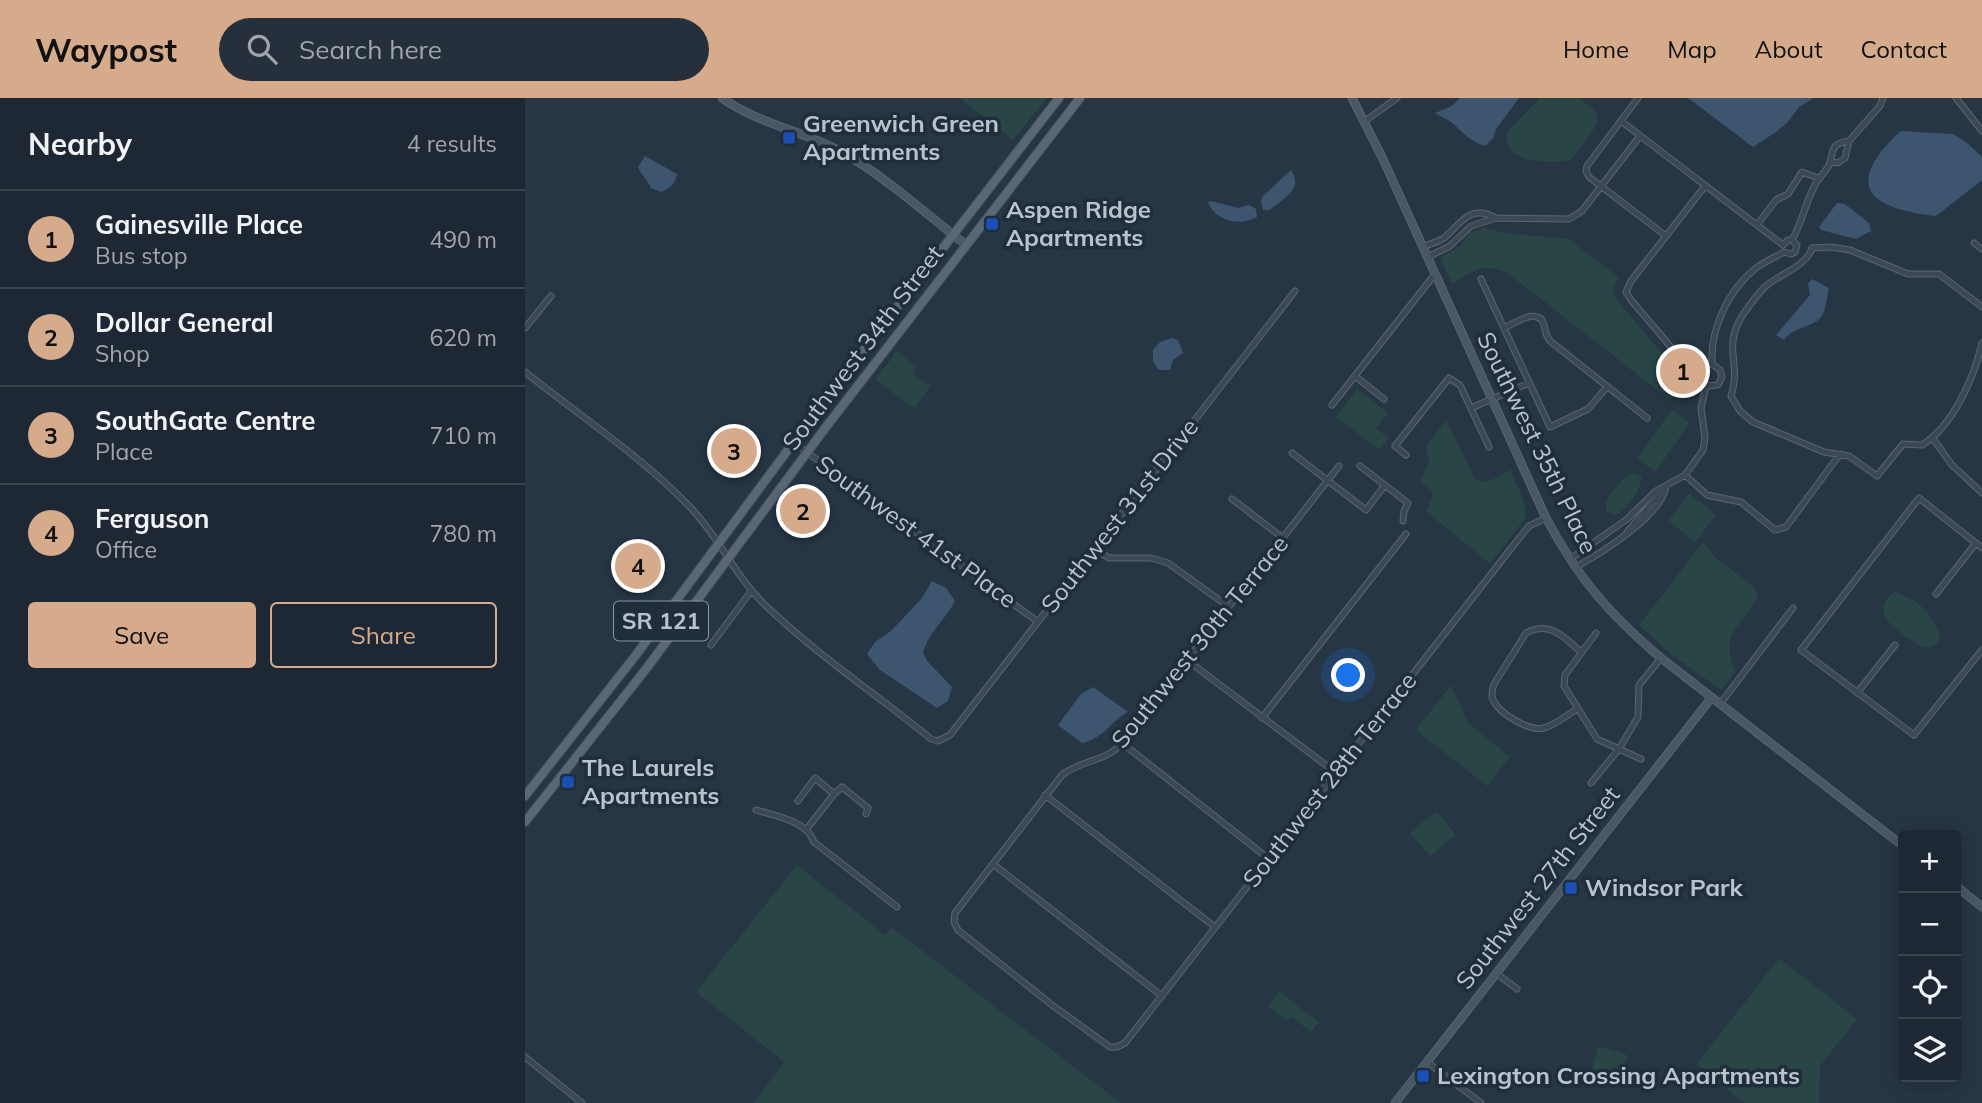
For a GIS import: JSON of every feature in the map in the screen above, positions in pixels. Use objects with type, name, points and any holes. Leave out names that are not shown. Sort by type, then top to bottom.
[{"type":"main road","name":"Southwest 34th Street","points":[[525,796],[629,664],[793,443],[1059,98]]},
{"type":"main road","name":"Southwest 34th Street","points":[[525,822],[646,669],[727,558],[1080,98]]},
{"type":"street","points":[[722,98],[741,110],[842,152],[863,165],[966,245]]},
{"type":"street","name":"Southwest 35th Place","points":[[1352,98],[1428,257],[1546,518],[1570,559],[1604,606],[1661,658],[1898,842]]},
{"type":"street","points":[[1365,121],[1397,98]]},
{"type":"street","points":[[1638,98],[1586,168],[1589,177],[1666,236]]},
{"type":"street","points":[[1621,121],[1793,254],[1809,197],[1830,162],[1832,150],[1849,141],[1880,106],[1883,98]]},
{"type":"street","points":[[1956,98],[1982,131]]},
{"type":"street","points":[[1428,257],[1450,246],[1466,228],[1496,218],[1569,219],[1582,211],[1640,136]]},
{"type":"street","points":[[1830,162],[1838,163],[1845,158],[1849,141]]},
{"type":"street","points":[[1757,225],[1776,201],[1788,194],[1802,172],[1818,178]]},
{"type":"street","points":[[1699,373],[1688,367],[1626,292],[1628,285],[1705,186]]},
{"type":"street","points":[[1423,247],[1445,236],[1466,216],[1486,214],[1496,218]]},
{"type":"street","points":[[1445,236],[1450,246]]},
{"type":"street","points":[[1712,364],[1711,346],[1727,303],[1742,282],[1783,248],[1788,240],[1812,248],[1850,250],[1908,274],[1939,274],[1982,307]]},
{"type":"street","points":[[1974,243],[1982,249]]},
{"type":"street","points":[[1812,248],[1808,259],[1765,287],[1733,332],[1731,347],[1736,379],[1731,396],[1733,403],[1747,417],[1824,452],[1855,459],[1877,477],[1903,443],[1922,445],[1932,437],[1961,401],[1982,344]]},
{"type":"street","points":[[1332,405],[1435,274]]},
{"type":"street","points":[[1481,279],[1550,427],[1588,409],[1607,387]]},
{"type":"street","name":"Southwest 31st Drive","points":[[752,590],[784,623],[931,739],[944,739],[950,735],[1295,291]]},
{"type":"street","points":[[525,328],[551,296]]},
{"type":"street","points":[[1504,328],[1531,316],[1538,317],[1544,323],[1545,335],[1550,341],[1647,418]]},
{"type":"street","points":[[1712,364],[1720,370],[1722,377],[1718,385],[1706,386],[1700,381],[1699,373],[1704,365],[1712,364]]},
{"type":"street","points":[[525,372],[661,480],[692,509],[752,590],[711,645]]},
{"type":"street","points":[[1355,376],[1384,399]]},
{"type":"street","points":[[1722,377],[1736,379]]},
{"type":"street","points":[[1406,455],[1395,446],[1449,378],[1460,385],[1489,447]]},
{"type":"street","points":[[1471,408],[1529,383]]},
{"type":"street","points":[[1626,533],[1656,491],[1685,475],[1703,450],[1705,438],[1701,408],[1706,386]]},
{"type":"street","points":[[1932,437],[1967,482],[1982,493]]},
{"type":"street","name":"Southwest 41st Place","points":[[793,443],[1038,622]]},
{"type":"street","points":[[1292,453],[1366,510],[1385,485]]},
{"type":"street","points":[[1685,475],[1707,495],[1741,502],[1775,530],[1781,530],[1786,527],[1840,454]]},
{"type":"street","name":"Southwest 30th Terrace","points":[[1117,1047],[1104,1044],[956,927],[955,913],[1062,775],[1075,765],[1108,756],[1122,743],[1339,466]]},
{"type":"street","points":[[1360,466],[1408,503],[1403,512],[1403,521]]},
{"type":"street","points":[[1576,567],[1639,526],[1665,494],[1666,486]]},
{"type":"street","points":[[1982,548],[1919,498],[1801,650],[1915,735],[1982,650]]},
{"type":"street","points":[[1232,499],[1283,538]]},
{"type":"street","points":[[1570,559],[1639,512]]},
{"type":"street","name":"Southwest 28th Terrace","points":[[1117,1047],[1125,1043],[1529,526],[1546,518]]},
{"type":"street","points":[[1262,718],[1406,534]]},
{"type":"street","points":[[1936,594],[1976,543]]},
{"type":"street","points":[[1095,548],[1109,558],[1150,558],[1168,564],[1229,607]]},
{"type":"street","points":[[1720,704],[1793,608]]},
{"type":"street","points":[[1577,709],[1544,728],[1523,726],[1493,702],[1492,693],[1494,684],[1526,633],[1534,629],[1543,627],[1559,633],[1581,652]]},
{"type":"street","points":[[1596,633],[1565,675],[1564,686],[1597,739],[1641,759]]},
{"type":"street","points":[[1857,693],[1895,645]]},
{"type":"street","points":[[1591,783],[1639,718],[1639,685],[1661,658]]},
{"type":"street","points":[[1187,660],[1335,772]]},
{"type":"street","name":"Southwest 27th Street","points":[[1395,1103],[1712,697]]},
{"type":"street","points":[[1122,743],[1269,859]]},
{"type":"street","points":[[798,801],[815,778],[834,794]]},
{"type":"street","points":[[806,830],[842,787],[868,808],[866,814]]},
{"type":"street","points":[[1045,795],[1215,927]]},
{"type":"street","points":[[756,810],[789,820],[806,830],[814,842],[897,907]]},
{"type":"street","points":[[993,864],[1162,996]]},
{"type":"street","points":[[1961,890],[1982,907]]},
{"type":"street","points":[[1496,974],[1517,989]]},
{"type":"street","points":[[525,1057],[582,1103]]},
{"type":"street","points":[[1427,1062],[1481,1103]]},
{"type":"green space","points":[[960,98],[1047,98],[1013,140]]},
{"type":"green space","points":[[1540,98],[1579,98],[1596,113],[1596,124],[1569,161],[1528,159],[1519,156],[1508,143],[1507,132]]},
{"type":"green space","points":[[1483,228],[1512,234],[1569,239],[1619,277],[1613,287],[1614,296],[1685,381],[1670,400],[1506,272],[1483,268],[1452,284],[1440,258],[1460,246],[1470,233]]},
{"type":"green space","points":[[897,351],[917,367],[913,374],[931,386],[914,408],[875,380]]},
{"type":"green space","points":[[1357,389],[1388,413],[1376,428],[1389,438],[1379,450],[1336,417]]},
{"type":"green space","points":[[1672,410],[1690,423],[1655,472],[1637,458]]},
{"type":"green space","points":[[1447,420],[1474,478],[1488,481],[1511,470],[1523,502],[1524,520],[1490,564],[1427,512],[1433,492],[1420,482],[1429,462],[1426,445]]},
{"type":"green space","points":[[1632,473],[1642,476],[1633,498],[1626,508],[1616,515],[1606,511],[1606,500],[1623,479]]},
{"type":"green space","points":[[1689,493],[1716,515],[1695,542],[1668,521]]},
{"type":"green space","points":[[1703,542],[1716,558],[1754,587],[1758,594],[1731,636],[1729,644],[1735,672],[1721,690],[1672,655],[1639,625]]},
{"type":"green space","points":[[1894,592],[1916,602],[1928,613],[1940,635],[1938,643],[1929,648],[1922,647],[1890,624],[1883,609]]},
{"type":"green space","points":[[1451,685],[1468,723],[1510,757],[1487,786],[1416,730]]},
{"type":"green space","points":[[1436,811],[1456,835],[1430,856],[1410,833]]},
{"type":"green space","points":[[797,865],[885,935],[891,927],[1121,1103],[753,1103],[784,1062],[696,992]]},
{"type":"green space","points":[[1779,958],[1857,1019],[1820,1066],[1819,1103],[1745,1103],[1696,1065]]},
{"type":"green space","points":[[1279,991],[1319,1022],[1311,1032],[1292,1017],[1287,1021],[1268,1006]]},
{"type":"green space","points":[[1598,1048],[1627,1057],[1619,1085],[1591,1079]]},
{"type":"water","points":[[1460,98],[1519,98],[1485,146],[1435,113],[1452,106]]},
{"type":"water","points":[[1688,98],[1814,98],[1799,107],[1776,132],[1753,147]]},
{"type":"water","points":[[1901,131],[1953,134],[1982,157],[1982,180],[1936,216],[1906,211],[1884,203],[1871,191],[1868,182],[1870,172],[1880,153]]},
{"type":"water","points":[[645,156],[677,174],[669,188],[661,192],[651,188],[638,167]]},
{"type":"water","points":[[1291,170],[1295,183],[1291,193],[1270,210],[1263,210],[1262,197]]},
{"type":"water","points":[[1208,202],[1238,208],[1249,205],[1256,209],[1257,217],[1243,222],[1222,218],[1211,209]]},
{"type":"water","points":[[1837,203],[1845,204],[1869,223],[1871,231],[1856,239],[1821,230],[1819,227]]},
{"type":"water","points":[[1812,279],[1829,288],[1822,316],[1792,332],[1784,340],[1776,335],[1810,295],[1808,284]]},
{"type":"water","points":[[1172,338],[1178,340],[1183,353],[1173,360],[1170,370],[1159,370],[1153,362],[1153,350],[1160,342]]},
{"type":"water","points":[[932,581],[946,588],[955,601],[929,639],[923,653],[952,687],[948,701],[937,708],[880,670],[867,654],[875,642],[891,631],[922,598]]},
{"type":"water","points":[[1093,687],[1128,712],[1103,733],[1082,743],[1058,725],[1081,694]]},
{"type":"place","name":"Greenwich Green Apartments","points":[[789,138]]},
{"type":"place","name":"Aspen Ridge Apartments","points":[[992,224]]},
{"type":"place","name":"Gainesville Place","points":[[1683,371]]},
{"type":"place","name":"SouthGate Centre","points":[[734,451]]},
{"type":"place","name":"Dollar General","points":[[803,511]]},
{"type":"place","name":"Ferguson","points":[[638,566]]},
{"type":"place","name":"The Laurels Apartments","points":[[568,782]]},
{"type":"place","name":"Windsor Park","points":[[1571,888]]},
{"type":"place","name":"Lexington Crossing Apartments","points":[[1423,1076]]}]
